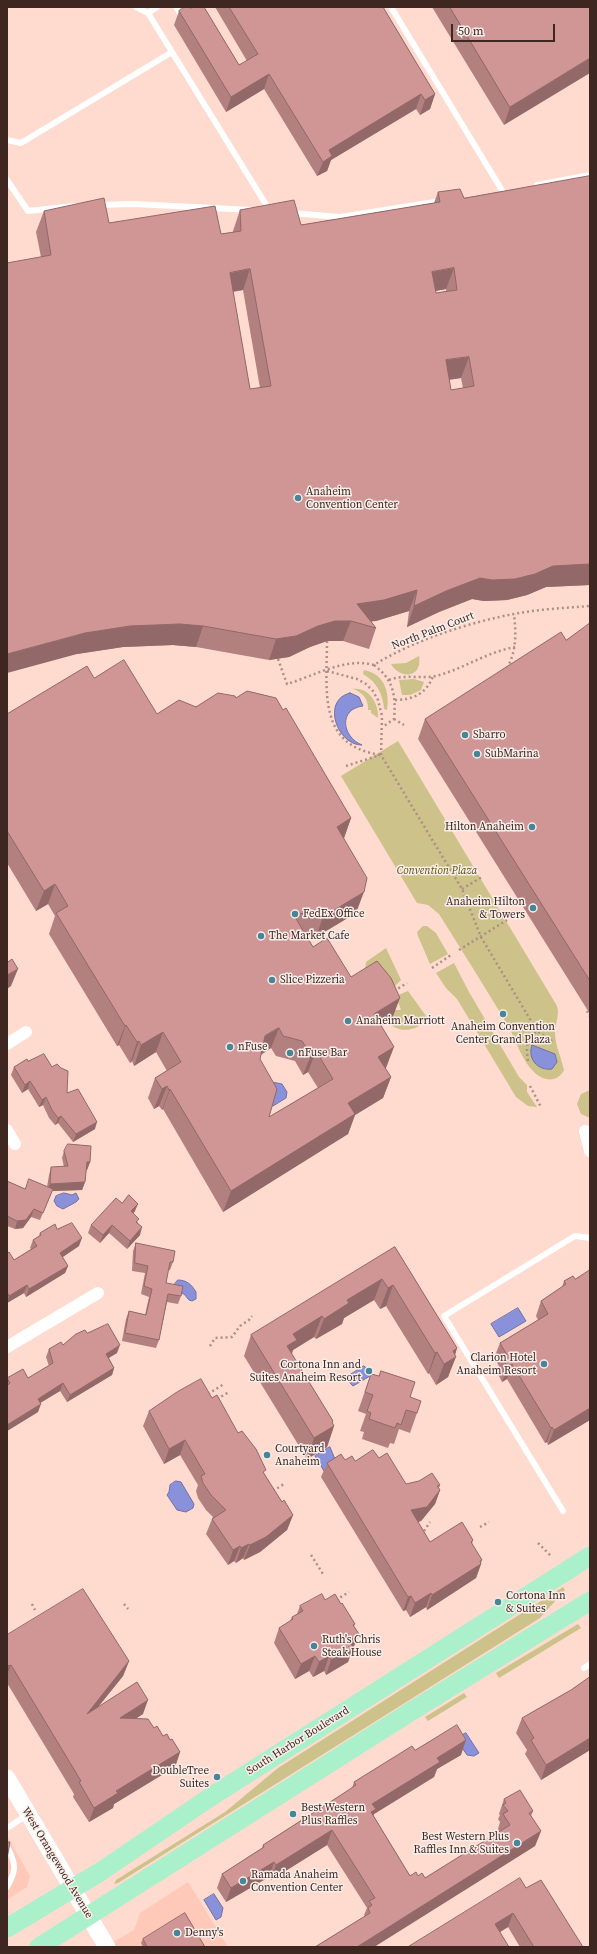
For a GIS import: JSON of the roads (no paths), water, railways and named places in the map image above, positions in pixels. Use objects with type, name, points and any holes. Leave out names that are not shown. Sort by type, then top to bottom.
[{"type":"main road","name":"South Harbor Boulevard","points":[[7,1928],[73,1889],[212,1796],[590,1556]]},
{"type":"main road","points":[[40,1947],[407,1714],[590,1601]]},
{"type":"main road","name":"West Orangewood Avenue","points":[[7,1778],[107,1947]]},
{"type":"street","points":[[7,1044],[26,1032]]},
{"type":"street","points":[[7,1130],[15,1144]]},
{"type":"street","points":[[585,1131],[590,1152]]},
{"type":"street","points":[[7,1347],[98,1293]]},
{"type":"lane","points":[[136,7],[148,13],[271,211]]},
{"type":"lane","points":[[148,13],[157,7]]},
{"type":"lane","points":[[184,19],[178,9],[185,7]]},
{"type":"lane","points":[[391,7],[503,192]]},
{"type":"lane","points":[[7,140],[22,143],[172,52]]},
{"type":"lane","points":[[532,186],[590,175]]},
{"type":"lane","points":[[7,180],[28,211],[58,206],[81,205]]},
{"type":"lane","points":[[496,193],[510,190]]},
{"type":"lane","points":[[286,213],[340,217],[449,200]]},
{"type":"lane","points":[[89,205],[134,204],[256,210]]},
{"type":"lane","points":[[264,211],[278,212]]},
{"type":"lane","points":[[563,1511],[444,1316],[575,1236],[590,1238]]},
{"type":"lane","points":[[584,1668],[590,1664]]},
{"type":"lane","points":[[7,1828],[28,1814]]},
{"type":"lane","points":[[7,1846],[14,1860],[15,1874],[7,1887]]},
{"type":"water","points":[[350,693],[359,697],[363,706],[355,708],[349,712],[346,718],[347,730],[355,741],[362,745],[353,743],[346,738],[336,722],[334,713],[336,704],[341,697]]},
{"type":"water","points":[[532,1045],[555,1054],[557,1062],[552,1069],[542,1068],[535,1063],[531,1055]]},
{"type":"water","points":[[272,1082],[282,1084],[287,1092],[286,1098],[273,1106],[268,1104]]},
{"type":"water","points":[[64,1193],[72,1195],[76,1193],[79,1199],[63,1209],[57,1206],[54,1201],[56,1196]]},
{"type":"water","points":[[178,1280],[187,1282],[191,1285],[196,1292],[196,1299],[192,1301],[189,1300],[184,1294],[178,1292],[174,1285]]},
{"type":"water","points":[[518,1308],[526,1321],[499,1337],[491,1324]]},
{"type":"water","points":[[364,1366],[369,1370],[370,1376],[353,1386],[347,1377]]},
{"type":"water","points":[[330,1447],[337,1464],[324,1471],[315,1456]]},
{"type":"water","points":[[176,1481],[181,1482],[194,1504],[193,1508],[186,1512],[177,1510],[167,1495],[170,1485]]},
{"type":"water","points":[[466,1733],[479,1753],[474,1756],[467,1755],[456,1739]]},
{"type":"water","points":[[214,1894],[223,1908],[221,1917],[216,1920],[204,1900]]},
{"type":"place","name":"Anaheim Convention Center","points":[[298,498]]},
{"type":"place","name":"Sbarro","points":[[465,735]]},
{"type":"place","name":"SubMarina","points":[[477,754]]},
{"type":"place","name":"Hilton Anaheim","points":[[532,827]]},
{"type":"place","name":"Anaheim Hilton & Towers","points":[[533,908]]},
{"type":"place","name":"FedEx Office","points":[[295,914]]},
{"type":"place","name":"The Market Cafe","points":[[261,936]]},
{"type":"place","name":"Slice Pizzeria","points":[[272,980]]},
{"type":"place","name":"Anaheim Convention Center Grand Plaza","points":[[503,1014]]},
{"type":"place","name":"Anaheim Marriott","points":[[348,1021]]},
{"type":"place","name":"nFuse","points":[[230,1047]]},
{"type":"place","name":"nFuse Bar","points":[[290,1053]]},
{"type":"place","name":"Clarion Hotel Anaheim Resort","points":[[544,1364]]},
{"type":"place","name":"Cortona Inn and Suites Anaheim Resort","points":[[369,1371]]},
{"type":"place","name":"Courtyard Anaheim","points":[[267,1455]]},
{"type":"place","name":"Cortona Inn & Suites","points":[[498,1602]]},
{"type":"place","name":"Ruth's Chris Steak House","points":[[314,1646]]},
{"type":"place","name":"DoubleTree Suites","points":[[217,1777]]},
{"type":"place","name":"Best Western Plus Raffles","points":[[293,1814]]},
{"type":"place","name":"Best Western Plus Raffles Inn & Suites","points":[[517,1843]]},
{"type":"place","name":"Ramada Anaheim Convention Center","points":[[243,1881]]},
{"type":"place","name":"Denny's","points":[[177,1933]]},
{"type":"park label","name":"Convention Plaza","points":[[437,871]]}]
